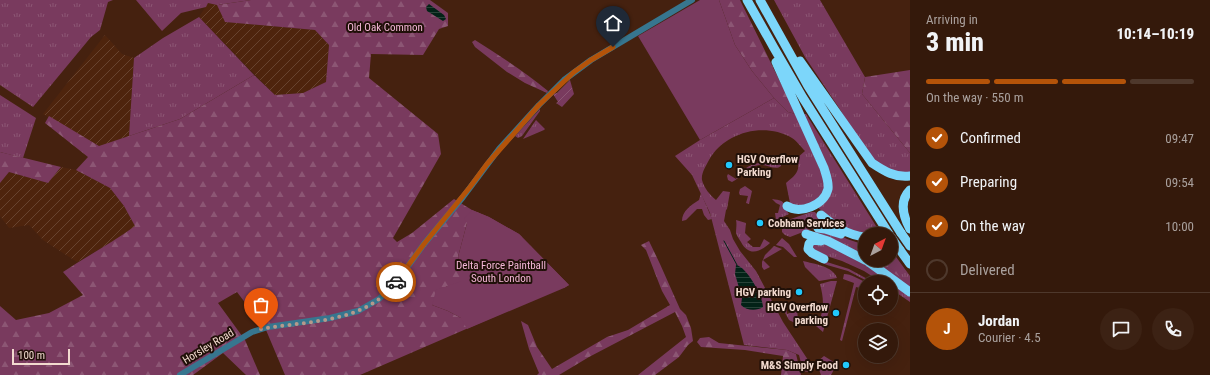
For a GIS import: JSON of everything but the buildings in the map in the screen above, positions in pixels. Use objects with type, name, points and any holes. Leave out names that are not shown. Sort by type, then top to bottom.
[{"type":"highway","points":[[748,0],[824,168],[828,182],[828,191],[816,204],[798,210],[787,206]]},
{"type":"highway","points":[[760,0],[808,86],[906,231]]},
{"type":"highway","points":[[758,20],[804,98],[885,227]]},
{"type":"highway","points":[[782,38],[872,163],[882,170],[894,175],[910,176]]},
{"type":"highway","points":[[898,244],[910,245],[903,211],[904,201],[910,190]]},
{"type":"highway","points":[[821,215],[834,226],[858,235]]},
{"type":"highway","points":[[818,228],[858,240]]},
{"type":"highway","points":[[806,234],[824,239],[858,256]]},
{"type":"highway","points":[[898,237],[910,239]]},
{"type":"highway","points":[[824,259],[810,251],[808,246],[810,242],[816,240],[834,244]]},
{"type":"highway","points":[[898,247],[910,264]]},
{"type":"highway","points":[[875,267],[910,292]]},
{"type":"street","name":"Horsley Road","points":[[180,375],[252,332],[330,318],[358,311],[379,299],[398,280],[424,244],[463,197],[499,149],[564,80],[591,60],[692,0]]},
{"type":"shaded area","points":[[208,3],[217,5],[225,22],[315,30],[329,45],[326,82],[303,93],[275,95],[199,17]]},
{"type":"shaded area","points":[[429,4],[444,15],[446,19],[443,21],[427,11],[426,7]]},
{"type":"shaded area","points":[[105,35],[122,54],[134,58],[129,136],[99,146],[43,114]]},
{"type":"shaded area","points":[[61,167],[76,170],[110,188],[124,206],[135,226],[114,241],[77,262],[43,240],[29,225],[9,228],[0,216],[0,183],[9,172],[48,183]]},
{"type":"shaded area","points":[[736,265],[744,270],[753,282],[760,296],[763,307],[752,310],[741,305],[742,298],[735,274]]},
{"type":"green space","points":[[0,0],[113,0],[108,2],[100,30],[91,37],[33,107],[0,85]]},
{"type":"green space","points":[[136,0],[251,0],[217,5],[208,3],[206,7],[181,13],[162,31]]},
{"type":"green space","name":"Old Oak Common","points":[[251,0],[430,0],[448,13],[448,26],[439,29],[423,55],[371,54],[369,78],[438,134],[441,154],[393,238],[397,242],[412,233],[454,199],[519,234],[569,285],[564,288],[467,223],[458,257],[462,267],[462,275],[519,306],[360,375],[285,375],[266,330],[237,292],[218,303],[245,340],[260,375],[246,375],[223,353],[193,375],[0,375],[0,306],[16,320],[49,313],[83,295],[63,272],[135,226],[124,206],[110,188],[76,170],[88,157],[45,123],[49,116],[99,146],[180,119],[254,75],[275,95],[303,93],[326,82],[329,45],[315,30],[225,22],[217,5]],"holes":[[[447,286],[461,318],[432,305]]]},
{"type":"green space","points":[[700,0],[719,0],[735,45],[752,71],[774,98],[700,140],[638,36]]},
{"type":"green space","points":[[719,0],[740,0],[796,114],[788,112],[774,98],[752,71],[735,45]]},
{"type":"green space","points":[[774,0],[820,0],[865,77],[862,94],[910,153],[910,172],[899,173],[874,162],[852,131],[841,111],[805,57]]},
{"type":"green space","points":[[199,17],[254,75],[180,119],[129,136],[134,58],[163,38]]},
{"type":"green space","points":[[475,40],[530,77],[548,91],[547,93],[525,83],[507,72],[475,47],[472,42]]},
{"type":"green space","points":[[910,70],[910,153],[862,94],[865,77]]},
{"type":"green space","points":[[570,80],[574,94],[562,107],[556,103],[558,102],[553,94],[557,93]]},
{"type":"green space","points":[[0,95],[36,118],[23,158],[0,152]]},
{"type":"green space","points":[[774,98],[788,112],[796,114],[824,179],[824,191],[816,202],[795,207],[790,203],[786,183],[798,170],[797,158],[805,151],[792,138],[781,133],[769,131],[746,132],[725,142],[716,150],[709,160],[703,172],[702,180],[704,186],[716,200],[723,191],[730,192],[724,221],[740,251],[756,271],[783,322],[810,363],[811,371],[809,372],[803,371],[799,355],[787,350],[744,345],[710,213],[692,175],[675,156]]},
{"type":"green space","points":[[540,109],[522,136],[518,138],[515,136]]},
{"type":"green space","points":[[804,114],[806,114],[877,227],[858,227],[858,233],[846,230],[817,207],[829,195]]},
{"type":"green space","points":[[536,120],[545,129],[523,139]]},
{"type":"green space","points":[[0,152],[61,167],[48,183],[9,172],[0,183]]},
{"type":"green space","points":[[773,155],[778,157],[781,162],[781,166],[774,168],[762,165],[755,166],[747,170],[739,178],[732,182],[728,180],[728,174],[736,179],[739,174],[751,165],[771,163]]},
{"type":"green space","points":[[745,186],[752,191],[749,204],[746,203],[748,196],[740,195],[739,193],[740,189]]},
{"type":"green space","points":[[701,193],[712,219],[708,220],[702,209],[697,209],[686,220],[682,221],[685,211],[699,200]]},
{"type":"green space","points":[[772,199],[783,202],[789,214],[776,220],[775,213],[778,213],[780,205]]},
{"type":"green space","name":"Delta Force Paintball South London","points":[[472,210],[489,217],[519,234],[569,285],[467,329],[461,318],[432,305],[436,290],[462,281],[462,267],[458,257],[467,223],[464,219]]},
{"type":"green space","points":[[815,212],[820,218],[816,227],[790,237],[782,232],[782,225],[785,221]]},
{"type":"green space","points":[[736,220],[746,223],[745,233],[751,239],[747,242],[753,247],[760,247],[764,239],[770,243],[759,251],[755,252],[748,250],[744,247],[736,234]]},
{"type":"green space","points":[[818,230],[834,232],[858,243],[858,253],[812,233]]},
{"type":"green space","points":[[782,238],[789,244],[797,257],[794,257],[783,247],[776,245]]},
{"type":"green space","points":[[649,241],[680,309],[686,315],[691,328],[693,341],[679,357],[655,375],[638,375],[686,337],[675,312],[589,357],[559,375],[537,375],[539,373],[529,349],[521,321],[528,325],[537,347],[552,369],[607,337],[628,330],[670,305],[662,291],[646,250],[641,245]]},
{"type":"green space","points":[[822,243],[858,260],[858,267],[871,267],[882,275],[870,275],[842,261],[814,252],[811,244]]},
{"type":"green space","points":[[774,246],[782,249],[763,260],[770,267],[764,270],[762,267],[762,262],[765,255]]},
{"type":"green space","points":[[811,258],[849,269],[860,275],[858,276],[848,271],[827,265]]},
{"type":"green space","points":[[898,260],[910,276],[910,289],[898,280],[898,275],[891,275],[880,267],[898,267]]},
{"type":"green space","points":[[803,261],[827,268],[835,274],[837,278],[819,281],[805,267]]},
{"type":"green space","points":[[898,266],[902,273],[900,277],[885,267],[898,267]]},
{"type":"green space","points":[[844,274],[858,279],[858,288],[856,287],[842,341],[840,340],[854,283],[843,279]]},
{"type":"green space","points":[[837,281],[823,332],[816,326],[821,316],[823,305],[820,284]]},
{"type":"green space","points":[[898,287],[910,296],[910,302],[898,294]]},
{"type":"green space","points":[[786,304],[787,314],[797,310],[798,319],[795,323],[789,320],[783,309]]},
{"type":"green space","points":[[709,337],[719,343],[787,350],[796,354],[801,375],[781,375],[783,356],[745,350],[701,347],[697,342],[700,338]]},
{"type":"green space","points":[[824,356],[837,364],[831,375],[821,375],[818,367],[818,361]]},
{"type":"waterway","points":[[724,241],[737,265]]},
{"type":"way so far","points":[[261,329],[330,318],[358,311],[379,299],[396,282]]},
{"type":"place","name":"HGV Overflow Parking","points":[[729,165]]},
{"type":"place","name":"Cobham Services","points":[[760,223]]},
{"type":"place","name":"HGV parking","points":[[799,292]]},
{"type":"place","name":"HGV Overflow parking","points":[[836,313]]},
{"type":"place","name":"M&S Simply Food","points":[[846,365]]},
{"type":"route","points":[[396,282],[499,149],[539,105],[574,72],[613,47]]}]
